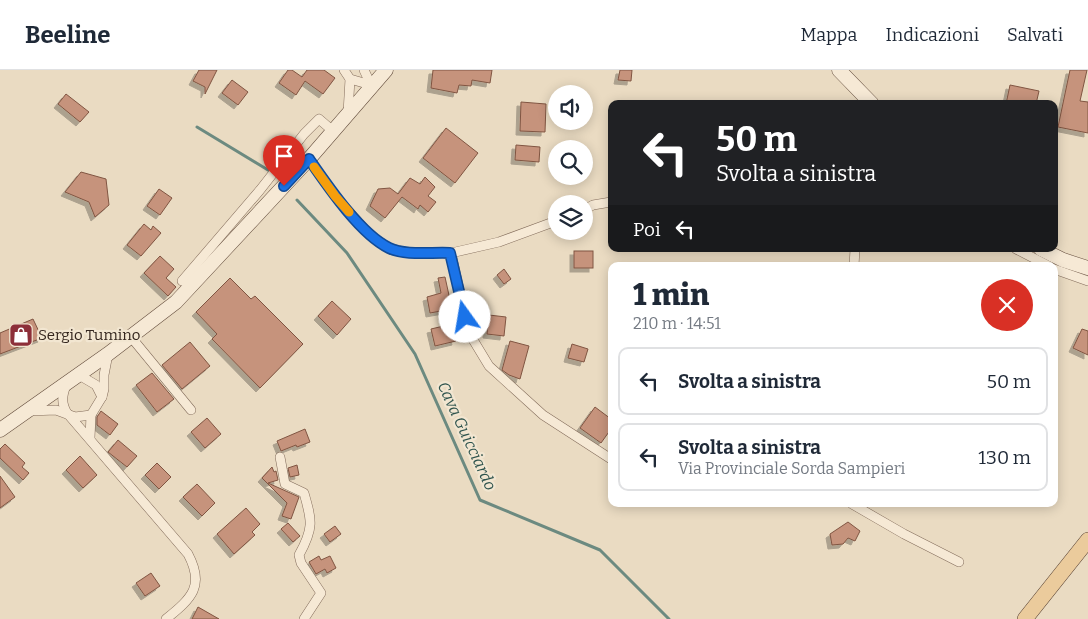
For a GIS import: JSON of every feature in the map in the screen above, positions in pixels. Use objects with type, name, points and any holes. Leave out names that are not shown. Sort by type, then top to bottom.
[{"type":"main road","points":[[1025,619],[1088,540]]},
{"type":"street","points":[[344,70],[350,79],[348,114]]},
{"type":"street","points":[[364,70],[371,85]]},
{"type":"street","points":[[0,430],[132,338],[186,293],[309,159],[371,85],[386,70]]},
{"type":"street","points":[[839,70],[868,100]]},
{"type":"street","points":[[350,79],[371,85]]},
{"type":"street","points":[[182,281],[260,190],[304,134],[320,119],[333,131]]},
{"type":"street","points":[[309,159],[335,196],[371,236],[389,248],[406,252],[450,253],[498,242],[548,224]]},
{"type":"street","points":[[593,205],[608,202]]},
{"type":"street","points":[[1022,252],[1041,262]]},
{"type":"street","points":[[1047,252],[1063,260],[1088,268]]},
{"type":"street","points":[[450,253],[469,333],[489,366],[543,415],[608,457]]},
{"type":"street","points":[[1058,270],[1088,281]]},
{"type":"street","points":[[132,338],[190,410]]},
{"type":"street","points":[[90,438],[91,415],[102,397],[108,354]]},
{"type":"street","points":[[80,374],[96,385],[102,397]]},
{"type":"street","points":[[66,384],[62,397],[63,407],[67,414],[90,438],[188,554],[194,565],[196,585],[182,604],[166,619]]},
{"type":"street","points":[[26,411],[56,410],[75,417],[91,415]]},
{"type":"street","points":[[280,457],[285,484],[304,493],[311,519],[308,538],[299,555],[301,564],[321,594],[304,619]]},
{"type":"street","points":[[857,507],[904,534],[959,562]]},
{"type":"building","points":[[199,70],[217,70],[205,94],[205,87],[193,81]]},
{"type":"building","points":[[288,70],[292,70],[302,77],[307,70],[324,70],[335,78],[323,94],[305,81],[296,95],[279,83]]},
{"type":"building","points":[[433,70],[492,70],[490,83],[472,80],[471,86],[459,85],[457,93],[431,88]]},
{"type":"building","points":[[620,70],[632,70],[631,81],[618,80]]},
{"type":"building","points":[[1070,70],[1087,70],[1080,101],[1088,102],[1088,133],[1058,127]]},
{"type":"building","points":[[232,80],[248,92],[238,105],[222,93]]},
{"type":"building","points":[[1010,85],[1039,91],[1037,100],[1007,100]]},
{"type":"building","points":[[66,94],[89,112],[80,122],[58,104]]},
{"type":"building","points":[[521,102],[546,104],[545,132],[520,131]]},
{"type":"building","points":[[446,128],[478,153],[455,183],[423,158]]},
{"type":"building","points":[[516,145],[540,147],[539,162],[515,160]]},
{"type":"building","points":[[81,172],[106,179],[109,205],[95,217],[89,202],[65,192]]},
{"type":"building","points":[[425,177],[435,187],[428,196],[436,202],[428,212],[420,205],[418,209],[402,197],[385,218],[370,206],[378,189],[390,188],[398,194],[410,178],[420,184]]},
{"type":"building","points":[[159,189],[172,198],[160,215],[147,206]]},
{"type":"building","points":[[144,224],[151,230],[153,226],[161,233],[141,256],[127,245]]},
{"type":"building","points":[[574,251],[593,251],[593,268],[574,268]]},
{"type":"building","points":[[160,256],[174,269],[166,278],[176,287],[168,296],[144,273]]},
{"type":"building","points":[[504,269],[511,279],[504,284],[497,275]]},
{"type":"building","points":[[445,277],[452,309],[430,313],[427,297],[441,293],[438,278]]},
{"type":"building","points":[[230,278],[251,299],[255,296],[303,344],[260,388],[212,339],[217,334],[196,312]]},
{"type":"building","points":[[332,301],[351,319],[337,335],[318,316]]},
{"type":"building","points":[[489,315],[506,317],[504,336],[487,334]]},
{"type":"building","name":"Sergio Tumino","points":[[33,319],[42,338],[0,354],[0,333]]},
{"type":"building","points":[[452,324],[456,341],[435,346],[431,329]]},
{"type":"building","points":[[1082,329],[1088,331],[1088,355],[1073,348]]},
{"type":"building","points":[[510,341],[529,346],[520,379],[502,370]]},
{"type":"building","points":[[190,342],[210,366],[182,389],[162,365]]},
{"type":"building","points":[[572,344],[588,349],[584,362],[568,358]]},
{"type":"building","points":[[152,373],[174,399],[157,412],[136,385]]},
{"type":"building","points":[[595,407],[608,417],[608,433],[601,443],[580,428]]},
{"type":"building","points":[[101,411],[118,424],[110,435],[97,425],[97,417]]},
{"type":"building","points":[[207,418],[221,434],[205,448],[191,432]]},
{"type":"building","points":[[305,429],[310,442],[281,451],[277,441]]},
{"type":"building","points":[[118,440],[137,456],[127,467],[108,452]]},
{"type":"building","points":[[5,444],[25,463],[22,467],[29,473],[23,480],[0,458],[0,449]]},
{"type":"building","points":[[80,456],[97,475],[83,488],[66,470]]},
{"type":"building","points":[[157,463],[171,477],[159,489],[145,475]]},
{"type":"building","points":[[297,465],[299,475],[290,477],[288,468]]},
{"type":"building","points":[[272,467],[274,472],[276,471],[278,480],[268,483],[299,497],[291,519],[282,516],[287,503],[262,478]]},
{"type":"building","points":[[0,476],[15,497],[0,508]]},
{"type":"building","points":[[197,484],[215,503],[202,516],[183,497]]},
{"type":"building","points":[[246,508],[260,524],[252,532],[255,535],[234,554],[217,534]]},
{"type":"building","points":[[848,522],[860,531],[855,541],[848,538],[843,544],[832,545],[830,534]]},
{"type":"building","points":[[288,523],[300,536],[293,542],[281,529]]},
{"type":"building","points":[[335,526],[341,534],[330,542],[324,534]]},
{"type":"building","points":[[319,556],[321,560],[330,556],[336,568],[327,573],[325,569],[316,574],[309,562]]},
{"type":"building","points":[[151,573],[160,586],[145,596],[136,583]]},
{"type":"building","points":[[198,607],[219,619],[192,619]]},
{"type":"waterway","name":"Cava Guicciardo","points":[[197,127],[268,170]]},
{"type":"waterway","name":"Cava Guicciardo","points":[[297,200],[347,253],[415,354],[480,500],[600,550],[669,619]]},
{"type":"slow traffic","points":[[314,167],[349,212]]},
{"type":"place","name":"Sergio Tumino","points":[[21,335]]},
{"type":"route","points":[[284,186],[309,159],[335,196],[371,236],[389,248],[406,252],[450,253],[465,317]]}]
